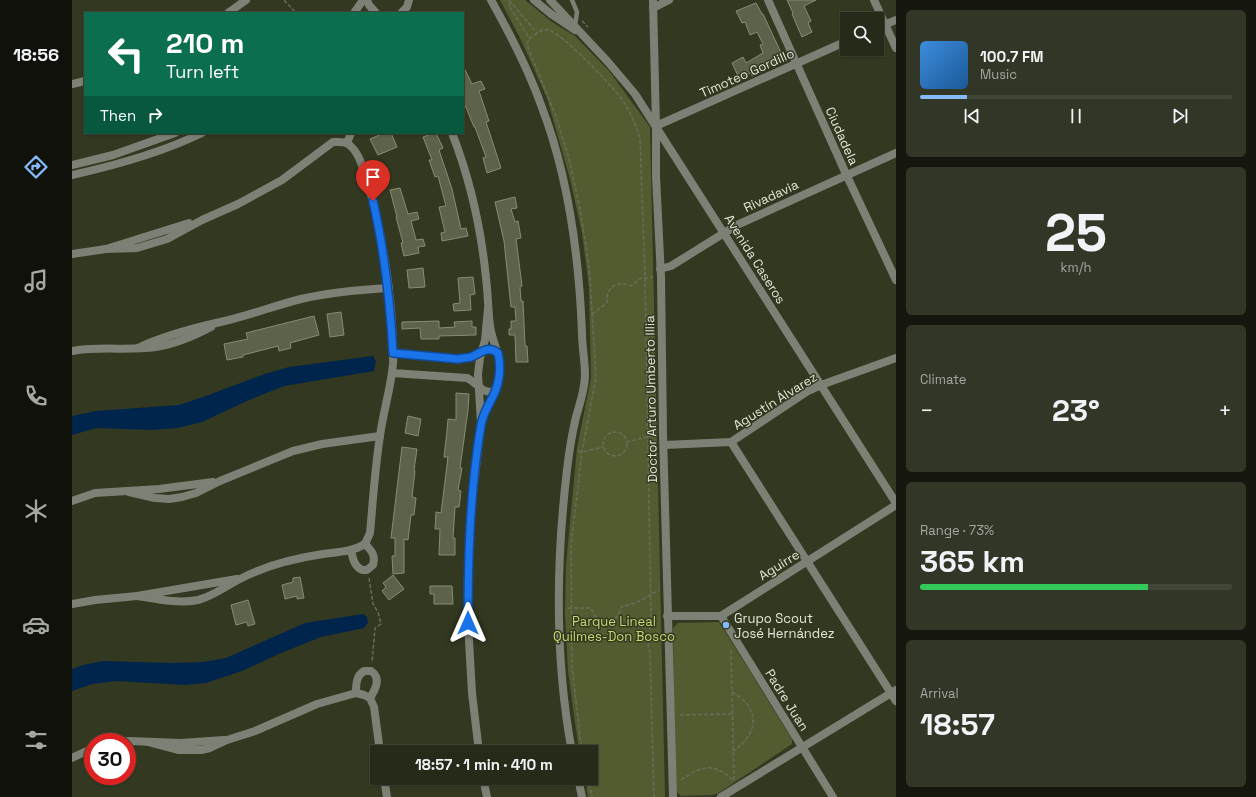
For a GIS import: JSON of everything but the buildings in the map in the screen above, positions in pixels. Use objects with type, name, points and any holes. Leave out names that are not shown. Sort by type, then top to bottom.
[{"type":"street","points":[[229,12],[246,0]]},
{"type":"street","points":[[355,12],[363,0]]},
{"type":"street","points":[[367,0],[375,12]]},
{"type":"street","points":[[491,0],[526,66],[542,105],[553,139],[567,197],[580,289],[585,375],[570,449],[563,502],[559,608],[563,680],[571,745]]},
{"type":"street","name":"Avenida Caseros","points":[[534,0],[550,14],[583,36]]},
{"type":"street","name":"Avenida Caseros","points":[[550,0],[625,81],[656,126],[896,504]]},
{"type":"street","points":[[653,4],[669,0]]},
{"type":"street","name":"Ciudadela","points":[[768,0],[846,174],[896,280]]},
{"type":"street","points":[[874,0],[896,48]]},
{"type":"street","name":"Doctor Arturo Umberto Illia","points":[[653,4],[667,616],[673,793]]},
{"type":"street","points":[[885,24],[896,20]]},
{"type":"street","name":"Timoteo Gordillo","points":[[656,126],[840,45]]},
{"type":"street","points":[[72,80],[83,81]]},
{"type":"street","points":[[72,84],[83,81]]},
{"type":"street","points":[[82,173],[76,164],[113,155],[172,134]]},
{"type":"street","points":[[72,175],[114,165],[154,153],[200,134]]},
{"type":"street","points":[[331,134],[333,142]]},
{"type":"street","points":[[347,143],[351,134]]},
{"type":"street","points":[[452,134],[469,184],[477,220],[486,278],[491,335],[498,353],[500,371],[495,391],[481,424]]},
{"type":"street","points":[[72,254],[106,249],[136,248],[167,239],[202,220],[238,204],[282,180],[333,142],[340,141],[347,143],[358,156],[373,201],[381,234],[389,288],[393,353],[392,373],[380,436],[370,532],[365,544],[351,550],[297,559],[273,566],[242,578],[198,600],[176,601],[137,596]]},
{"type":"street","name":"Rivadavia","points":[[660,273],[737,224],[846,174],[896,153]]},
{"type":"street","points":[[72,351],[159,347],[184,340],[217,323],[317,295],[389,288]]},
{"type":"street","points":[[478,745],[472,693],[468,623],[468,590],[471,512],[481,424],[478,366],[485,340],[488,309]]},
{"type":"street","points":[[393,353],[458,359],[469,358],[482,350],[492,349],[498,353]]},
{"type":"street","name":"Agustín Álvarez","points":[[664,445],[731,442],[821,385],[896,358]]},
{"type":"street","points":[[392,373],[467,378],[472,380],[478,387],[486,392],[495,391]]},
{"type":"street","points":[[72,501],[95,493],[129,492],[155,498],[169,499],[196,493],[220,481],[302,448],[380,436]]},
{"type":"street","points":[[731,442],[807,561],[894,692],[896,701]]},
{"type":"street","name":"Aguirre","points":[[721,616],[896,504]]},
{"type":"street","points":[[351,550],[356,566],[362,570],[367,570],[373,565],[374,556],[372,551],[365,544]]},
{"type":"street","points":[[72,604],[137,596],[242,578]]},
{"type":"street","points":[[667,616],[721,616]]},
{"type":"street","name":"Padre Juan","points":[[721,616],[833,797]]},
{"type":"street","points":[[356,693],[358,677],[364,671],[371,671],[377,677],[377,681],[374,692],[370,698]]},
{"type":"street","points":[[721,797],[802,746],[894,692]]},
{"type":"street","points":[[136,741],[148,742],[178,750],[192,751],[210,748],[227,740],[256,731],[317,704],[356,693],[370,698],[374,707],[379,745]]},
{"type":"street","points":[[72,758],[84,752]]},
{"type":"street","points":[[385,785],[387,797]]},
{"type":"street","points":[[485,785],[488,797]]},
{"type":"street","points":[[579,785],[582,797]]},
{"type":"lane","points":[[572,0],[578,12],[575,26]]},
{"type":"path","points":[[284,0],[295,12]]},
{"type":"path","points":[[510,1],[537,33]]},
{"type":"path","points":[[510,1],[509,6],[530,39]]},
{"type":"path","points":[[582,321],[607,303],[607,292],[615,284],[626,283],[632,286],[641,278],[660,273]]},
{"type":"path","points":[[646,277],[651,595],[648,646],[650,653],[654,797]]},
{"type":"path","points":[[614,433],[622,435],[626,442],[627,446],[624,452],[618,456],[610,455],[603,447],[604,439],[610,434],[614,433]]},
{"type":"path","points":[[626,442],[648,436],[663,434]]},
{"type":"path","points":[[570,449],[582,452],[603,447]]},
{"type":"path","points":[[367,570],[373,604],[378,612],[381,624],[375,628],[371,671]]},
{"type":"path","points":[[559,608],[591,608],[597,619],[609,621],[616,618],[620,613],[621,607],[636,603],[667,585]]},
{"type":"path","points":[[731,647],[734,790]]},
{"type":"path","points":[[731,692],[739,696],[746,703],[751,711],[753,720],[752,730],[748,738],[741,746],[733,751]]},
{"type":"path","points":[[670,715],[732,714]]},
{"type":"path","points":[[673,793],[679,782],[690,774],[703,768],[710,767],[717,769],[734,780]]},
{"type":"path","points":[[589,785],[592,797]]},
{"type":"green space","name":"Parque Lineal Quilmes-Don Bosco","points":[[500,0],[525,0],[552,22],[575,36],[610,72],[650,127],[665,797],[588,797],[586,785],[598,785],[598,745],[578,745],[568,671],[565,613],[566,565],[577,448],[591,378],[589,287],[582,233],[570,179],[547,98],[520,38]]},
{"type":"green space","points":[[719,622],[792,739],[792,744],[717,794],[681,796],[675,790],[673,628],[678,623]]},
{"type":"water","points":[[373,356],[376,361],[374,371],[284,386],[249,400],[202,422],[178,428],[152,430],[96,428],[72,435],[72,416],[96,411],[179,405],[265,374],[289,367]]},
{"type":"water","points":[[363,614],[367,617],[368,623],[364,628],[321,637],[242,671],[206,683],[185,685],[117,681],[92,684],[72,691],[72,669],[83,665],[103,661],[173,663],[203,662],[226,658],[305,623]]},
{"type":"place","name":"Grupo Scout José Hernández","points":[[726,625]]},
{"type":"route","points":[[373,201],[381,234],[387,274],[393,353],[458,359],[469,358],[482,350],[492,349],[498,353],[500,360],[500,371],[497,385],[481,424],[473,485],[469,539],[468,623]]}]
